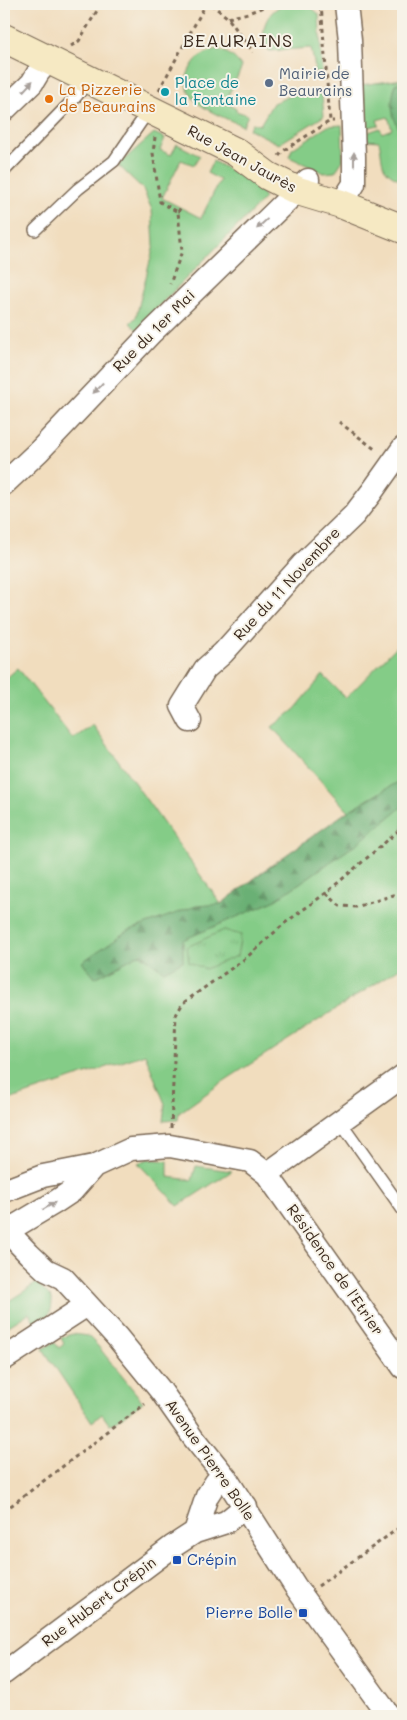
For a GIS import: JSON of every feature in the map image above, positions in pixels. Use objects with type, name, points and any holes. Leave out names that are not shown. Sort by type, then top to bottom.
[{"type":"main road","name":"Rue Jean Jaurès","points":[[4,38],[87,78],[145,116],[236,152],[268,176],[401,218]]},
{"type":"main road","points":[[236,152],[274,163],[303,186]]},
{"type":"street","points":[[344,200],[354,184],[350,40],[346,4]]},
{"type":"street","points":[[4,110],[32,82],[50,60]]},
{"type":"street","name":"Rue du 1er Mai","points":[[4,484],[39,451],[158,325],[303,186]]},
{"type":"street","name":"Rue du 11 Novembre","points":[[190,721],[182,706],[205,669],[223,652],[302,565],[354,515],[398,455]]},
{"type":"street","points":[[267,1174],[403,1076]]},
{"type":"street","name":"Résidence de l'Etrier","points":[[10,1227],[54,1203],[72,1190],[94,1166],[131,1149],[170,1146],[250,1161],[267,1174],[403,1367]]},
{"type":"street","points":[[4,1191],[43,1176],[94,1166]]},
{"type":"street","name":"Avenue Pierre Bolle","points":[[4,1206],[10,1227],[29,1254],[46,1270],[63,1278],[117,1337],[161,1391],[194,1438],[240,1511],[267,1544],[302,1596],[389,1716]]},
{"type":"street","points":[[4,1360],[87,1305]]},
{"type":"street","points":[[195,1532],[207,1496],[221,1480]]},
{"type":"street","name":"Rue Hubert Crépin","points":[[4,1673],[172,1547],[195,1532],[226,1522],[240,1511]]},
{"type":"lane","points":[[4,171],[72,100],[82,88],[87,78]]},
{"type":"lane","points":[[35,230],[78,190],[114,162],[145,116]]},
{"type":"lane","points":[[340,1121],[403,1210]]},
{"type":"path","points":[[76,52],[69,48],[79,41],[101,4]]},
{"type":"path","points":[[178,212],[160,202],[153,153],[154,133],[145,116],[206,4]]},
{"type":"path","points":[[211,4],[228,18],[253,52]]},
{"type":"path","points":[[228,18],[271,4]]},
{"type":"path","points":[[314,4],[322,11]]},
{"type":"path","points":[[321,4],[330,121]]},
{"type":"path","points":[[274,163],[283,151],[330,121],[353,120]]},
{"type":"path","points":[[169,288],[182,251],[178,212],[182,205]]},
{"type":"path","points":[[339,422],[398,455]]},
{"type":"path","points":[[170,1146],[176,1016],[183,1003],[246,958],[285,923],[326,893],[403,827]]},
{"type":"path","points":[[326,893],[340,906],[356,907],[403,892]]},
{"type":"path","points":[[4,1511],[161,1391]]},
{"type":"path","points":[[302,1596],[403,1525]]},
{"type":"green space","points":[[284,4],[307,4],[319,14],[322,72],[313,73],[315,68],[311,48],[269,51],[264,37],[265,24],[272,12]]},
{"type":"green space","points":[[216,49],[231,55],[242,67],[225,102],[236,109],[236,111],[248,115],[243,126],[202,106],[188,90],[187,81],[192,65],[201,56]]},
{"type":"green space","points":[[403,79],[403,178],[401,180],[385,169],[379,141],[367,140],[366,133],[380,128],[382,133],[392,129],[388,117],[377,120],[379,125],[365,128],[361,85]]},
{"type":"green space","points":[[396,83],[403,83],[403,136],[392,111],[392,98]]},
{"type":"green space","points":[[295,94],[322,94],[324,116],[279,144],[249,129],[252,123],[260,125],[273,103]]},
{"type":"green space","points":[[342,125],[343,160],[335,172],[324,173],[289,157],[292,149],[328,126]]},
{"type":"green space","points":[[154,133],[165,138],[160,150],[171,155],[177,144],[200,156],[194,165],[181,160],[162,198],[201,218],[220,180],[207,173],[213,161],[257,184],[265,198],[150,315],[138,331],[130,323],[136,317],[154,245],[152,210],[143,189],[118,165]]},
{"type":"green space","points":[[403,640],[403,966],[224,1081],[179,1113],[178,1120],[163,1121],[165,1104],[145,1054],[12,1099],[4,1094],[4,680],[18,668],[73,739],[93,725],[221,904],[348,811],[272,727],[295,709],[323,675],[346,698]]},
{"type":"green space","points":[[403,779],[403,806],[358,843],[274,901],[183,940],[183,961],[164,971],[140,954],[95,978],[82,962],[127,931],[196,906],[221,904],[348,811]]},
{"type":"green space","points":[[224,930],[241,935],[237,956],[205,969],[189,962],[187,947]]},
{"type":"green space","points":[[148,1159],[168,1161],[168,1177],[192,1180],[196,1166],[232,1171],[178,1206],[138,1163]]},
{"type":"green space","points":[[37,1283],[52,1298],[49,1314],[36,1324],[29,1313],[4,1329],[4,1304]]},
{"type":"green space","points":[[72,1334],[88,1336],[143,1402],[114,1423],[109,1424],[102,1414],[92,1422],[43,1349],[54,1342],[59,1348],[64,1344],[61,1338]]},
{"type":"place","name":"Mairie de Beaurains","points":[[269,83]]},
{"type":"place","name":"Place de la Fontaine","points":[[165,92]]},
{"type":"place","name":"La Pizzerie de Beaurains","points":[[49,99]]},
{"type":"place","name":"Crépin","points":[[177,1560]]},
{"type":"place","name":"Pierre Bolle","points":[[303,1613]]},
{"type":"district","name":"BEAURAINS","points":[[238,41]]}]
